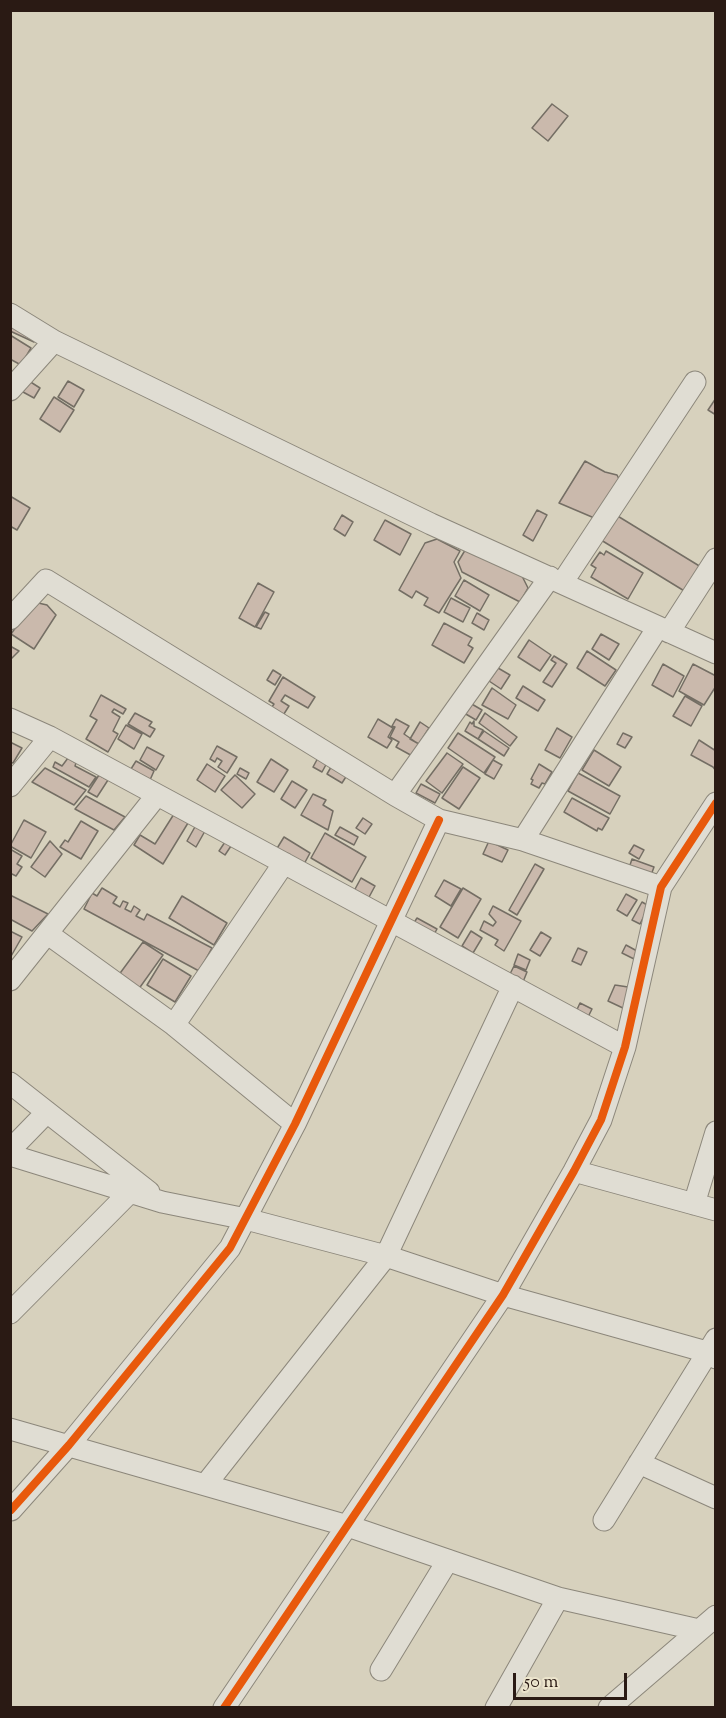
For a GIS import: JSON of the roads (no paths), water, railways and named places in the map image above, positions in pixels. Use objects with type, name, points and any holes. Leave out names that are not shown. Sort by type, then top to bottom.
[{"type":"street","points":[[10,314],[54,341],[431,524],[716,653]]},
{"type":"street","points":[[10,390],[54,341]]},
{"type":"street","points":[[395,795],[556,580],[695,382]]},
{"type":"street","points":[[523,840],[663,629],[716,559]]},
{"type":"street","points":[[10,619],[46,580],[395,795],[438,819],[523,840],[661,887]]},
{"type":"street","points":[[10,719],[50,737],[625,1047]]},
{"type":"street","points":[[10,786],[50,737]]},
{"type":"street","points":[[10,980],[157,795]]},
{"type":"street","points":[[224,1707],[503,1295],[574,1171],[601,1120],[625,1047],[661,887],[716,803]]},
{"type":"street","points":[[11,1510],[69,1445],[230,1248],[296,1124],[393,922],[438,819]]},
{"type":"street","points":[[174,1025],[284,863]]},
{"type":"street","points":[[48,934],[174,1025],[296,1124]]},
{"type":"street","points":[[206,1484],[386,1256],[513,986]]},
{"type":"street","points":[[10,1083],[135,1188],[162,1203],[246,1219],[386,1256],[503,1295],[713,1350],[604,1520]]},
{"type":"street","points":[[10,1150],[47,1112]]},
{"type":"street","points":[[694,1204],[716,1132]]},
{"type":"street","points":[[10,1155],[135,1188]]},
{"type":"street","points":[[574,1171],[716,1210]]},
{"type":"street","points":[[10,1313],[135,1188]]},
{"type":"street","points":[[10,1429],[348,1526],[558,1598],[699,1630]]},
{"type":"street","points":[[639,1463],[716,1498]]},
{"type":"street","points":[[381,1670],[448,1560]]},
{"type":"street","points":[[496,1707],[558,1598]]},
{"type":"street","points":[[609,1707],[716,1616]]}]
